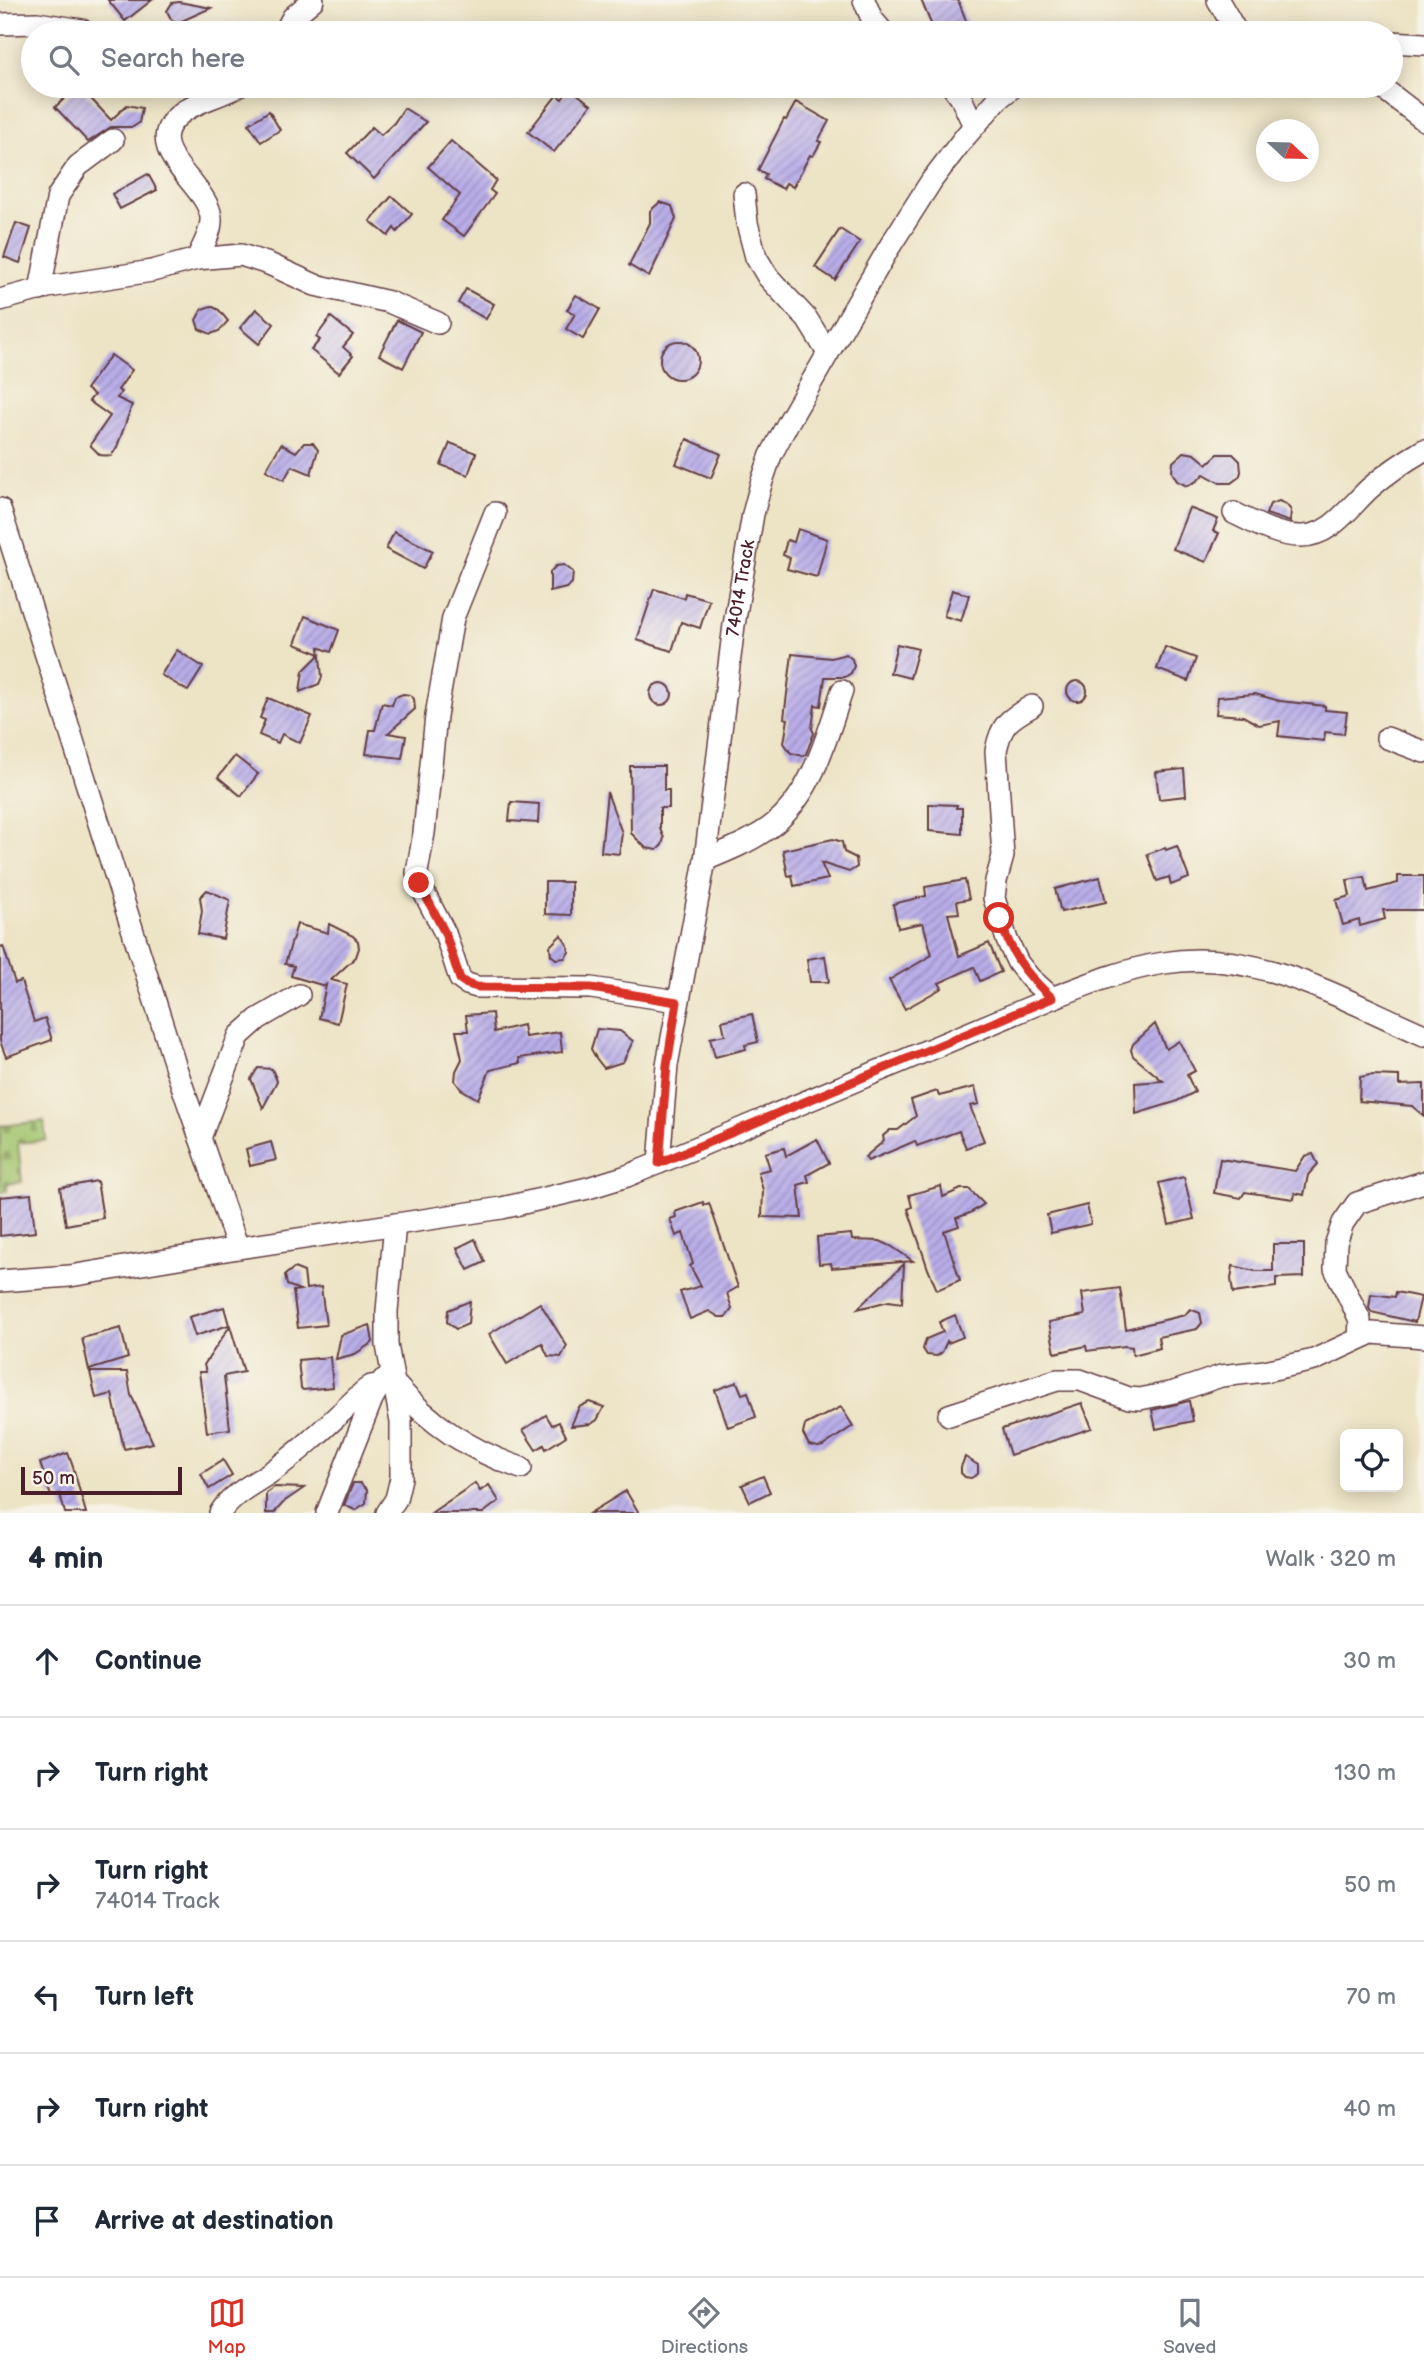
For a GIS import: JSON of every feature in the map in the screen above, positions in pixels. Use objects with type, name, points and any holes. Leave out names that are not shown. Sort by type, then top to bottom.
[{"type":"street","points":[[291,21],[313,0]]},
{"type":"street","points":[[864,0],[874,21]]},
{"type":"street","points":[[1217,0],[1230,21]]},
{"type":"street","points":[[0,24],[21,23]]},
{"type":"street","points":[[1403,43],[1424,44]]},
{"type":"street","points":[[197,259],[211,226],[211,216],[197,190],[172,158],[166,143],[177,116],[211,98]]},
{"type":"street","points":[[961,98],[974,126]]},
{"type":"street","name":"74014 Track","points":[[659,1163],[667,1065],[705,860],[734,625],[753,514],[771,456],[890,246],[932,180],[999,98]]},
{"type":"street","points":[[1396,98],[1424,120]]},
{"type":"street","points":[[40,290],[58,196],[78,166],[113,140]]},
{"type":"street","points":[[744,194],[747,223],[756,257],[768,277],[807,318],[828,353]]},
{"type":"street","points":[[0,300],[40,290],[152,271],[197,259],[241,255],[315,285],[389,302],[438,323]]},
{"type":"street","points":[[1234,513],[1266,529],[1290,536],[1315,534],[1339,519],[1391,470],[1424,450]]},
{"type":"street","points":[[0,509],[176,1068],[238,1248]]},
{"type":"street","points":[[495,513],[453,618],[436,716],[424,832],[417,872],[419,883],[445,933],[460,979],[467,984],[477,987],[603,989],[677,1002]]},
{"type":"street","points":[[705,860],[749,841],[771,827],[801,795],[826,738],[842,691]]},
{"type":"street","points":[[1032,706],[1006,723],[999,734],[996,751],[1003,856],[994,898],[1007,940],[1018,963],[1052,998]]},
{"type":"street","points":[[1387,738],[1424,752]]},
{"type":"street","points":[[0,1281],[70,1276],[502,1208],[550,1198],[627,1176],[1104,978],[1166,962],[1224,961],[1254,966],[1293,978],[1424,1035]]},
{"type":"street","points":[[200,1138],[239,1036],[258,1018],[299,995]]},
{"type":"street","points":[[1359,1338],[1360,1320],[1335,1269],[1336,1244],[1343,1223],[1357,1203],[1424,1182]]},
{"type":"street","points":[[387,1513],[396,1499],[401,1478],[401,1422],[388,1379],[387,1345],[387,1311],[396,1224]]},
{"type":"street","points":[[949,1415],[1026,1388],[1069,1379],[1129,1398],[1154,1397],[1221,1376],[1265,1371],[1314,1360],[1372,1333],[1424,1337]]},
{"type":"street","points":[[388,1379],[446,1431],[471,1447],[521,1468]]},
{"type":"street","points":[[220,1513],[226,1503],[240,1491],[272,1472],[371,1385],[388,1379]]},
{"type":"street","points":[[327,1513],[388,1379]]},
{"type":"green space","points":[[44,1121],[46,1140],[18,1143],[22,1182],[7,1184],[7,1191],[0,1192],[0,1126]]},
{"type":"building","points":[[108,0],[152,0],[125,21]]},
{"type":"building","points":[[921,0],[958,0],[966,21],[930,21]]},
{"type":"building","points":[[172,3],[211,8],[182,21],[174,21],[167,11]]},
{"type":"building","points":[[65,98],[90,98],[111,120],[127,105],[142,108],[139,123],[133,127],[111,127],[88,142],[55,107]]},
{"type":"building","points":[[555,98],[582,98],[591,105],[554,152],[528,132]]},
{"type":"building","points":[[796,102],[829,121],[818,141],[821,142],[813,156],[810,155],[793,187],[786,183],[783,189],[764,179],[766,174],[758,170],[784,119],[786,120]]},
{"type":"building","points":[[404,108],[426,122],[374,179],[347,153],[372,127],[381,135],[394,123]]},
{"type":"building","points":[[269,111],[280,130],[261,142],[249,124]]},
{"type":"building","points":[[451,141],[496,180],[490,190],[495,194],[464,236],[442,220],[460,195],[428,167]]},
{"type":"building","points":[[148,174],[157,190],[120,209],[112,194]]},
{"type":"building","points":[[392,196],[412,214],[397,232],[394,228],[388,236],[370,221]]},
{"type":"building","points":[[660,202],[672,206],[676,219],[649,277],[629,265],[650,223],[650,211]]},
{"type":"building","points":[[16,223],[31,228],[20,263],[4,257]]},
{"type":"building","points":[[840,229],[860,242],[835,280],[815,267]]},
{"type":"building","points":[[466,289],[494,304],[486,319],[458,303]]},
{"type":"building","points":[[576,295],[600,309],[583,339],[566,329],[575,314],[567,310]]},
{"type":"building","points":[[211,306],[219,310],[228,321],[219,331],[211,334],[199,329],[196,320],[202,309]]},
{"type":"building","points":[[256,309],[274,324],[259,344],[240,328]]},
{"type":"building","points":[[331,317],[353,335],[343,347],[353,356],[339,373],[311,350],[320,340],[316,337]]},
{"type":"building","points":[[397,320],[421,332],[403,368],[379,355]]},
{"type":"building","points":[[679,341],[692,347],[698,360],[692,373],[679,379],[666,373],[660,360],[666,347]]},
{"type":"building","points":[[111,355],[132,370],[118,390],[121,392],[117,398],[132,405],[117,447],[111,456],[100,455],[90,445],[110,416],[89,401],[94,395],[86,389]]},
{"type":"building","points":[[687,439],[721,454],[711,478],[676,464]]},
{"type":"building","points":[[304,443],[313,443],[318,450],[311,474],[292,466],[284,480],[266,470],[281,444],[296,452]]},
{"type":"building","points":[[450,443],[476,453],[468,475],[441,465]]},
{"type":"building","points":[[1184,452],[1195,454],[1207,464],[1218,454],[1233,454],[1240,461],[1239,477],[1231,483],[1220,483],[1204,474],[1187,486],[1177,481],[1172,472],[1173,462]]},
{"type":"building","points":[[1279,501],[1291,510],[1290,522],[1266,514],[1270,504]]},
{"type":"building","points":[[1189,508],[1218,519],[1213,531],[1219,533],[1206,562],[1173,549]]},
{"type":"building","points":[[798,529],[827,539],[817,577],[787,569],[790,558],[783,555],[787,540],[794,542]]},
{"type":"building","points":[[394,532],[433,551],[423,569],[386,549]]},
{"type":"building","points":[[564,565],[573,572],[572,583],[566,588],[550,592],[550,572],[556,566]]},
{"type":"building","points":[[654,589],[684,598],[685,593],[709,600],[700,628],[681,622],[672,651],[637,640]]},
{"type":"building","points":[[952,590],[969,595],[961,621],[944,616]]},
{"type":"building","points":[[305,616],[339,630],[331,652],[319,647],[320,654],[295,644]]},
{"type":"building","points":[[897,644],[918,649],[910,678],[890,673]]},
{"type":"building","points":[[1165,647],[1196,658],[1188,681],[1157,669]]},
{"type":"building","points":[[177,650],[203,667],[188,691],[161,675]]},
{"type":"building","points":[[320,654],[322,677],[319,684],[300,692],[303,671]]},
{"type":"building","points":[[792,654],[831,658],[846,654],[852,659],[854,666],[851,673],[845,677],[825,677],[821,706],[815,705],[812,729],[814,733],[803,756],[791,753],[784,743],[788,719],[784,718]]},
{"type":"building","points":[[1077,681],[1084,684],[1087,691],[1084,698],[1077,701],[1070,698],[1067,691],[1070,684]]},
{"type":"building","points":[[661,683],[669,686],[672,694],[669,702],[661,705],[653,702],[650,694],[653,686]]},
{"type":"building","points":[[403,694],[414,699],[415,709],[388,733],[406,736],[402,758],[366,754],[370,730],[375,730],[382,703],[392,705],[395,697]]},
{"type":"building","points":[[1255,694],[1280,701],[1325,706],[1325,710],[1347,712],[1344,734],[1325,732],[1324,741],[1278,736],[1280,721],[1259,725],[1243,716],[1216,714],[1218,697]]},
{"type":"building","points":[[268,698],[312,716],[300,743],[282,734],[278,743],[259,735],[265,720],[260,718]]},
{"type":"building","points":[[235,756],[258,774],[241,796],[218,777]]},
{"type":"building","points":[[630,766],[664,766],[664,790],[669,790],[669,808],[660,808],[660,829],[664,838],[657,850],[646,848],[631,833]]},
{"type":"building","points":[[1184,769],[1186,796],[1159,799],[1156,772]]},
{"type":"building","points":[[607,792],[622,833],[619,854],[601,852]]},
{"type":"building","points":[[511,802],[539,804],[538,823],[509,821]]},
{"type":"building","points":[[929,804],[957,805],[956,808],[962,808],[962,834],[929,831]]},
{"type":"building","points":[[833,839],[842,842],[844,852],[856,858],[857,867],[849,872],[821,863],[828,879],[794,886],[792,875],[788,876],[783,850]]},
{"type":"building","points":[[1177,846],[1189,878],[1171,885],[1169,877],[1157,881],[1147,854]]},
{"type":"building","points":[[1398,876],[1424,876],[1424,910],[1383,910],[1385,919],[1360,926],[1359,920],[1343,925],[1336,900],[1350,896],[1347,880],[1365,877],[1368,891],[1398,883]]},
{"type":"building","points":[[1100,877],[1106,902],[1061,912],[1055,889]]},
{"type":"building","points":[[965,880],[969,899],[957,901],[959,913],[948,914],[959,956],[989,943],[1001,972],[980,981],[974,967],[939,983],[942,988],[905,1009],[889,980],[932,955],[923,923],[898,928],[893,904],[926,896],[925,887]]},
{"type":"building","points":[[545,882],[571,882],[571,915],[545,914]]},
{"type":"building","points":[[207,890],[230,900],[223,939],[198,934],[202,911],[200,897]]},
{"type":"building","points":[[297,924],[328,933],[329,924],[358,941],[356,957],[331,980],[347,984],[338,1023],[319,1018],[326,985],[291,976],[294,966],[285,964]]},
{"type":"building","points":[[561,935],[569,952],[565,958],[556,959],[551,955],[550,946]]},
{"type":"building","points":[[3,946],[15,983],[21,981],[34,1022],[45,1018],[52,1040],[6,1057],[0,1041],[0,947]]},
{"type":"building","points":[[825,956],[829,982],[810,982],[807,959]]},
{"type":"building","points":[[492,1013],[494,1032],[523,1025],[525,1037],[560,1032],[562,1052],[519,1058],[520,1063],[490,1070],[478,1099],[461,1089],[455,1081],[462,1059],[456,1031],[468,1031],[466,1015]]},
{"type":"building","points":[[752,1014],[758,1042],[745,1045],[746,1049],[715,1057],[710,1038],[725,1035],[722,1021]]},
{"type":"building","points":[[1155,1024],[1166,1049],[1179,1041],[1195,1071],[1187,1075],[1195,1092],[1175,1102],[1136,1114],[1135,1083],[1163,1081],[1133,1056],[1131,1050],[1133,1044]]},
{"type":"building","points":[[597,1029],[620,1031],[633,1041],[623,1062],[604,1068],[596,1058],[591,1049]]},
{"type":"building","points":[[258,1068],[272,1069],[277,1081],[263,1108],[251,1079]]},
{"type":"building","points":[[1399,1076],[1399,1085],[1424,1084],[1424,1116],[1412,1106],[1359,1101],[1360,1077]]},
{"type":"building","points":[[975,1087],[979,1104],[970,1106],[984,1141],[966,1148],[959,1131],[917,1146],[915,1141],[868,1161],[865,1157],[884,1141],[883,1136],[890,1130],[898,1130],[916,1116],[911,1100],[937,1091],[939,1096]]},
{"type":"building","points":[[817,1139],[829,1163],[807,1175],[809,1182],[798,1185],[802,1218],[762,1217],[763,1190],[758,1172],[770,1169],[765,1153],[784,1148],[786,1156]]},
{"type":"building","points":[[271,1142],[276,1160],[250,1166],[246,1149]]},
{"type":"building","points":[[1313,1154],[1318,1164],[1308,1175],[1304,1195],[1295,1193],[1294,1199],[1245,1192],[1241,1198],[1214,1193],[1220,1159],[1295,1171],[1305,1156]]},
{"type":"building","points":[[1184,1177],[1194,1219],[1169,1225],[1159,1183]]},
{"type":"building","points":[[97,1181],[103,1218],[66,1225],[60,1188]]},
{"type":"building","points":[[941,1186],[943,1197],[961,1189],[969,1189],[984,1204],[956,1218],[959,1226],[944,1231],[960,1280],[937,1290],[908,1209],[912,1207],[909,1195]]},
{"type":"building","points":[[31,1194],[35,1232],[0,1236],[0,1197]]},
{"type":"building","points":[[703,1202],[704,1205],[709,1203],[738,1287],[727,1293],[732,1309],[726,1317],[719,1317],[709,1311],[690,1319],[680,1292],[701,1286],[690,1266],[693,1264],[683,1233],[676,1236],[670,1219],[676,1217],[675,1212]]},
{"type":"building","points":[[1087,1205],[1091,1224],[1051,1233],[1047,1215]]},
{"type":"building","points":[[851,1234],[852,1240],[880,1241],[913,1261],[832,1268],[831,1263],[819,1264],[817,1237]]},
{"type":"building","points":[[475,1239],[485,1262],[468,1270],[457,1248]]},
{"type":"building","points":[[1273,1244],[1304,1244],[1304,1277],[1276,1278],[1276,1287],[1233,1293],[1233,1266],[1255,1271],[1273,1271]]},
{"type":"building","points":[[904,1264],[902,1303],[889,1301],[857,1309]]},
{"type":"building","points":[[294,1268],[304,1272],[306,1289],[321,1287],[326,1325],[298,1328],[293,1291],[300,1290],[287,1285],[285,1275]]},
{"type":"building","points":[[1120,1288],[1126,1329],[1185,1315],[1190,1309],[1200,1313],[1202,1323],[1197,1329],[1158,1337],[1160,1348],[1133,1355],[1132,1347],[1125,1346],[1087,1351],[1086,1346],[1055,1353],[1049,1322],[1085,1315],[1082,1293]]},
{"type":"building","points":[[1396,1292],[1421,1297],[1415,1322],[1371,1312],[1371,1294],[1395,1297]]},
{"type":"building","points":[[470,1301],[468,1324],[456,1329],[447,1322],[448,1310]]},
{"type":"building","points":[[540,1303],[567,1346],[561,1357],[548,1356],[542,1343],[507,1364],[489,1334]]},
{"type":"building","points":[[224,1307],[229,1325],[195,1336],[189,1317]]},
{"type":"building","points":[[955,1315],[963,1337],[948,1343],[947,1341],[937,1356],[927,1355],[923,1349],[926,1339],[943,1332],[939,1322]]},
{"type":"building","points":[[370,1325],[373,1342],[355,1354],[336,1359],[341,1335]]},
{"type":"building","points":[[230,1326],[244,1372],[224,1376],[230,1429],[207,1432],[199,1372],[206,1372],[204,1365]]},
{"type":"building","points":[[121,1328],[128,1358],[89,1370],[82,1338]]},
{"type":"building","points":[[330,1357],[333,1387],[303,1390],[298,1360]]},
{"type":"building","points":[[90,1372],[127,1372],[131,1395],[153,1443],[124,1449],[112,1394],[96,1398]]},
{"type":"building","points":[[737,1382],[742,1394],[748,1392],[756,1417],[728,1427],[715,1390]]},
{"type":"building","points":[[1189,1401],[1193,1421],[1156,1429],[1152,1410]]},
{"type":"building","points":[[589,1402],[604,1407],[597,1420],[591,1424],[571,1426],[579,1407]]},
{"type":"building","points":[[1082,1403],[1092,1428],[1010,1455],[1002,1429]]},
{"type":"building","points":[[841,1407],[853,1426],[823,1446],[809,1445],[803,1434],[805,1425]]},
{"type":"building","points":[[546,1415],[552,1425],[559,1422],[566,1436],[546,1449],[544,1445],[536,1450],[523,1430]]},
{"type":"building","points":[[68,1453],[86,1513],[65,1513],[60,1494],[51,1496],[40,1463]]},
{"type":"building","points":[[965,1457],[978,1465],[978,1474],[971,1478],[961,1473]]},
{"type":"building","points":[[223,1460],[232,1475],[209,1489],[201,1474]]},
{"type":"building","points":[[763,1476],[770,1492],[750,1502],[742,1485]]},
{"type":"building","points":[[353,1483],[360,1483],[367,1490],[366,1503],[355,1510],[344,1505]]},
{"type":"building","points":[[475,1483],[480,1491],[489,1485],[499,1501],[483,1513],[431,1513]]},
{"type":"building","points":[[274,1487],[304,1488],[285,1501],[274,1513],[266,1513],[266,1493]]},
{"type":"building","points":[[626,1491],[639,1513],[590,1513]]},
{"type":"route","points":[[419,883],[445,933],[460,979],[467,984],[477,987],[591,988],[677,1002],[667,1065],[659,1163],[1052,998],[1018,963],[999,918]]}]
